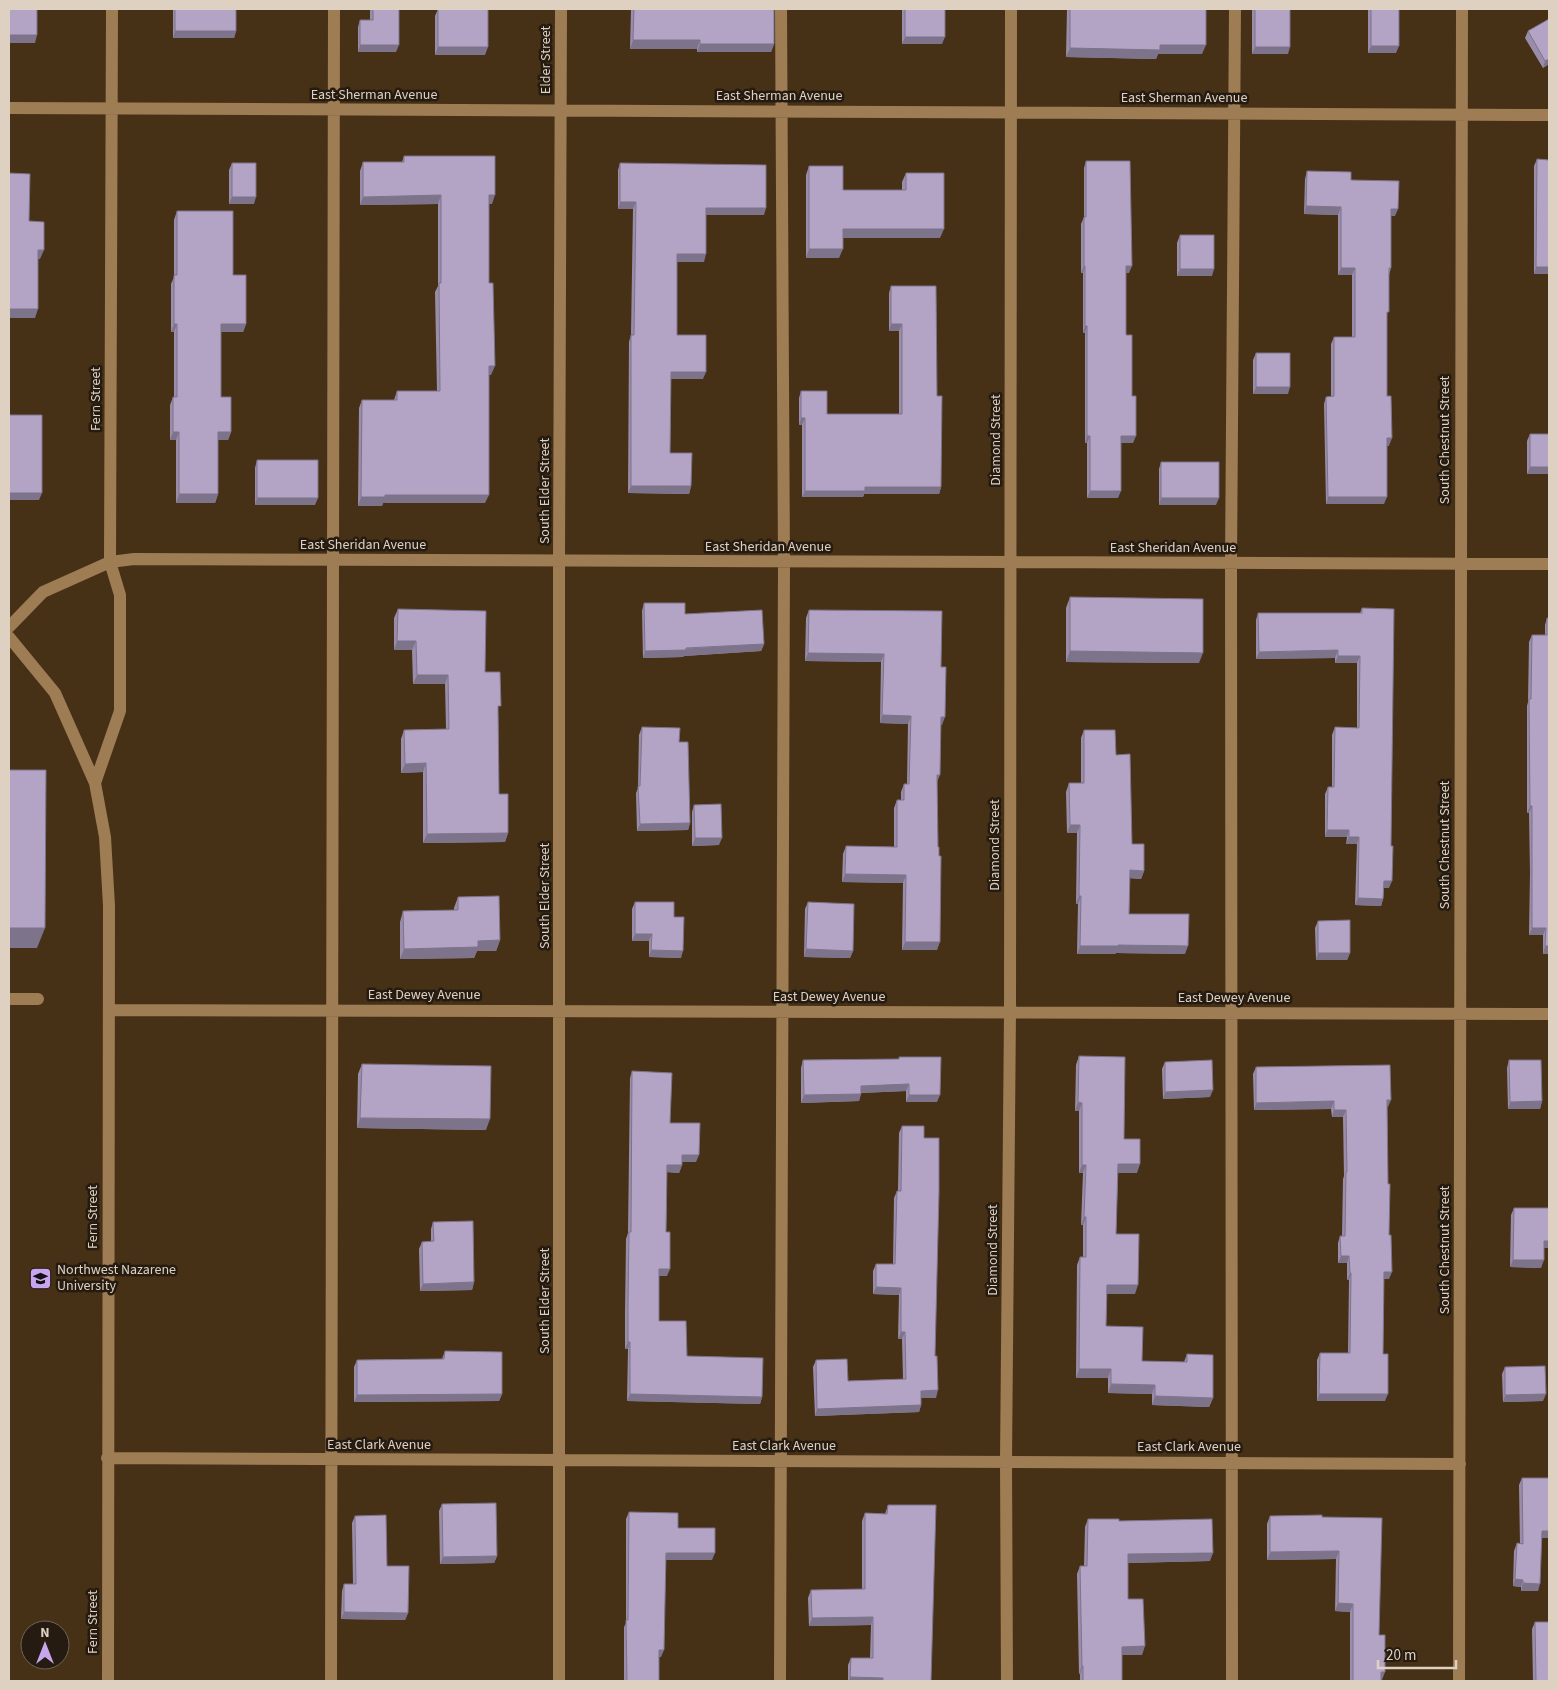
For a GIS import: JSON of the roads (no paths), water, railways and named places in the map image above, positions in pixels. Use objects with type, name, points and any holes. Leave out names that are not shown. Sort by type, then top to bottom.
[{"type":"street","name":"Fern Street","points":[[95,783],[120,711],[120,596],[110,562],[112,9]]},
{"type":"street","points":[[331,1681],[334,9]]},
{"type":"street","name":"Elder Street","points":[[561,9],[561,110]]},
{"type":"street","points":[[780,1681],[784,562],[781,9]]},
{"type":"street","name":"Diamond Street","points":[[1007,1681],[1006,1461],[1010,1012],[1011,9]]},
{"type":"street","points":[[1232,1681],[1231,563],[1235,9]]},
{"type":"street","name":"South Chestnut Street","points":[[1459,1681],[1462,9]]},
{"type":"street","name":"East Sherman Avenue","points":[[9,108],[1549,115]]},
{"type":"street","name":"South Elder Street","points":[[559,1681],[561,110]]},
{"type":"street","name":"East Sheridan Avenue","points":[[9,627],[43,592],[110,562],[134,559],[1549,564]]},
{"type":"street","name":"Fern Street","points":[[9,637],[55,694],[95,783],[105,837],[109,906],[108,1681]]},
{"type":"street","points":[[9,999],[38,999]]},
{"type":"street","name":"East Dewey Avenue","points":[[109,1010],[1549,1014]]},
{"type":"street","name":"East Clark Avenue","points":[[108,1458],[1460,1464]]},
{"type":"place","name":"Northwest Nazarene University","points":[[41,1278]]}]
